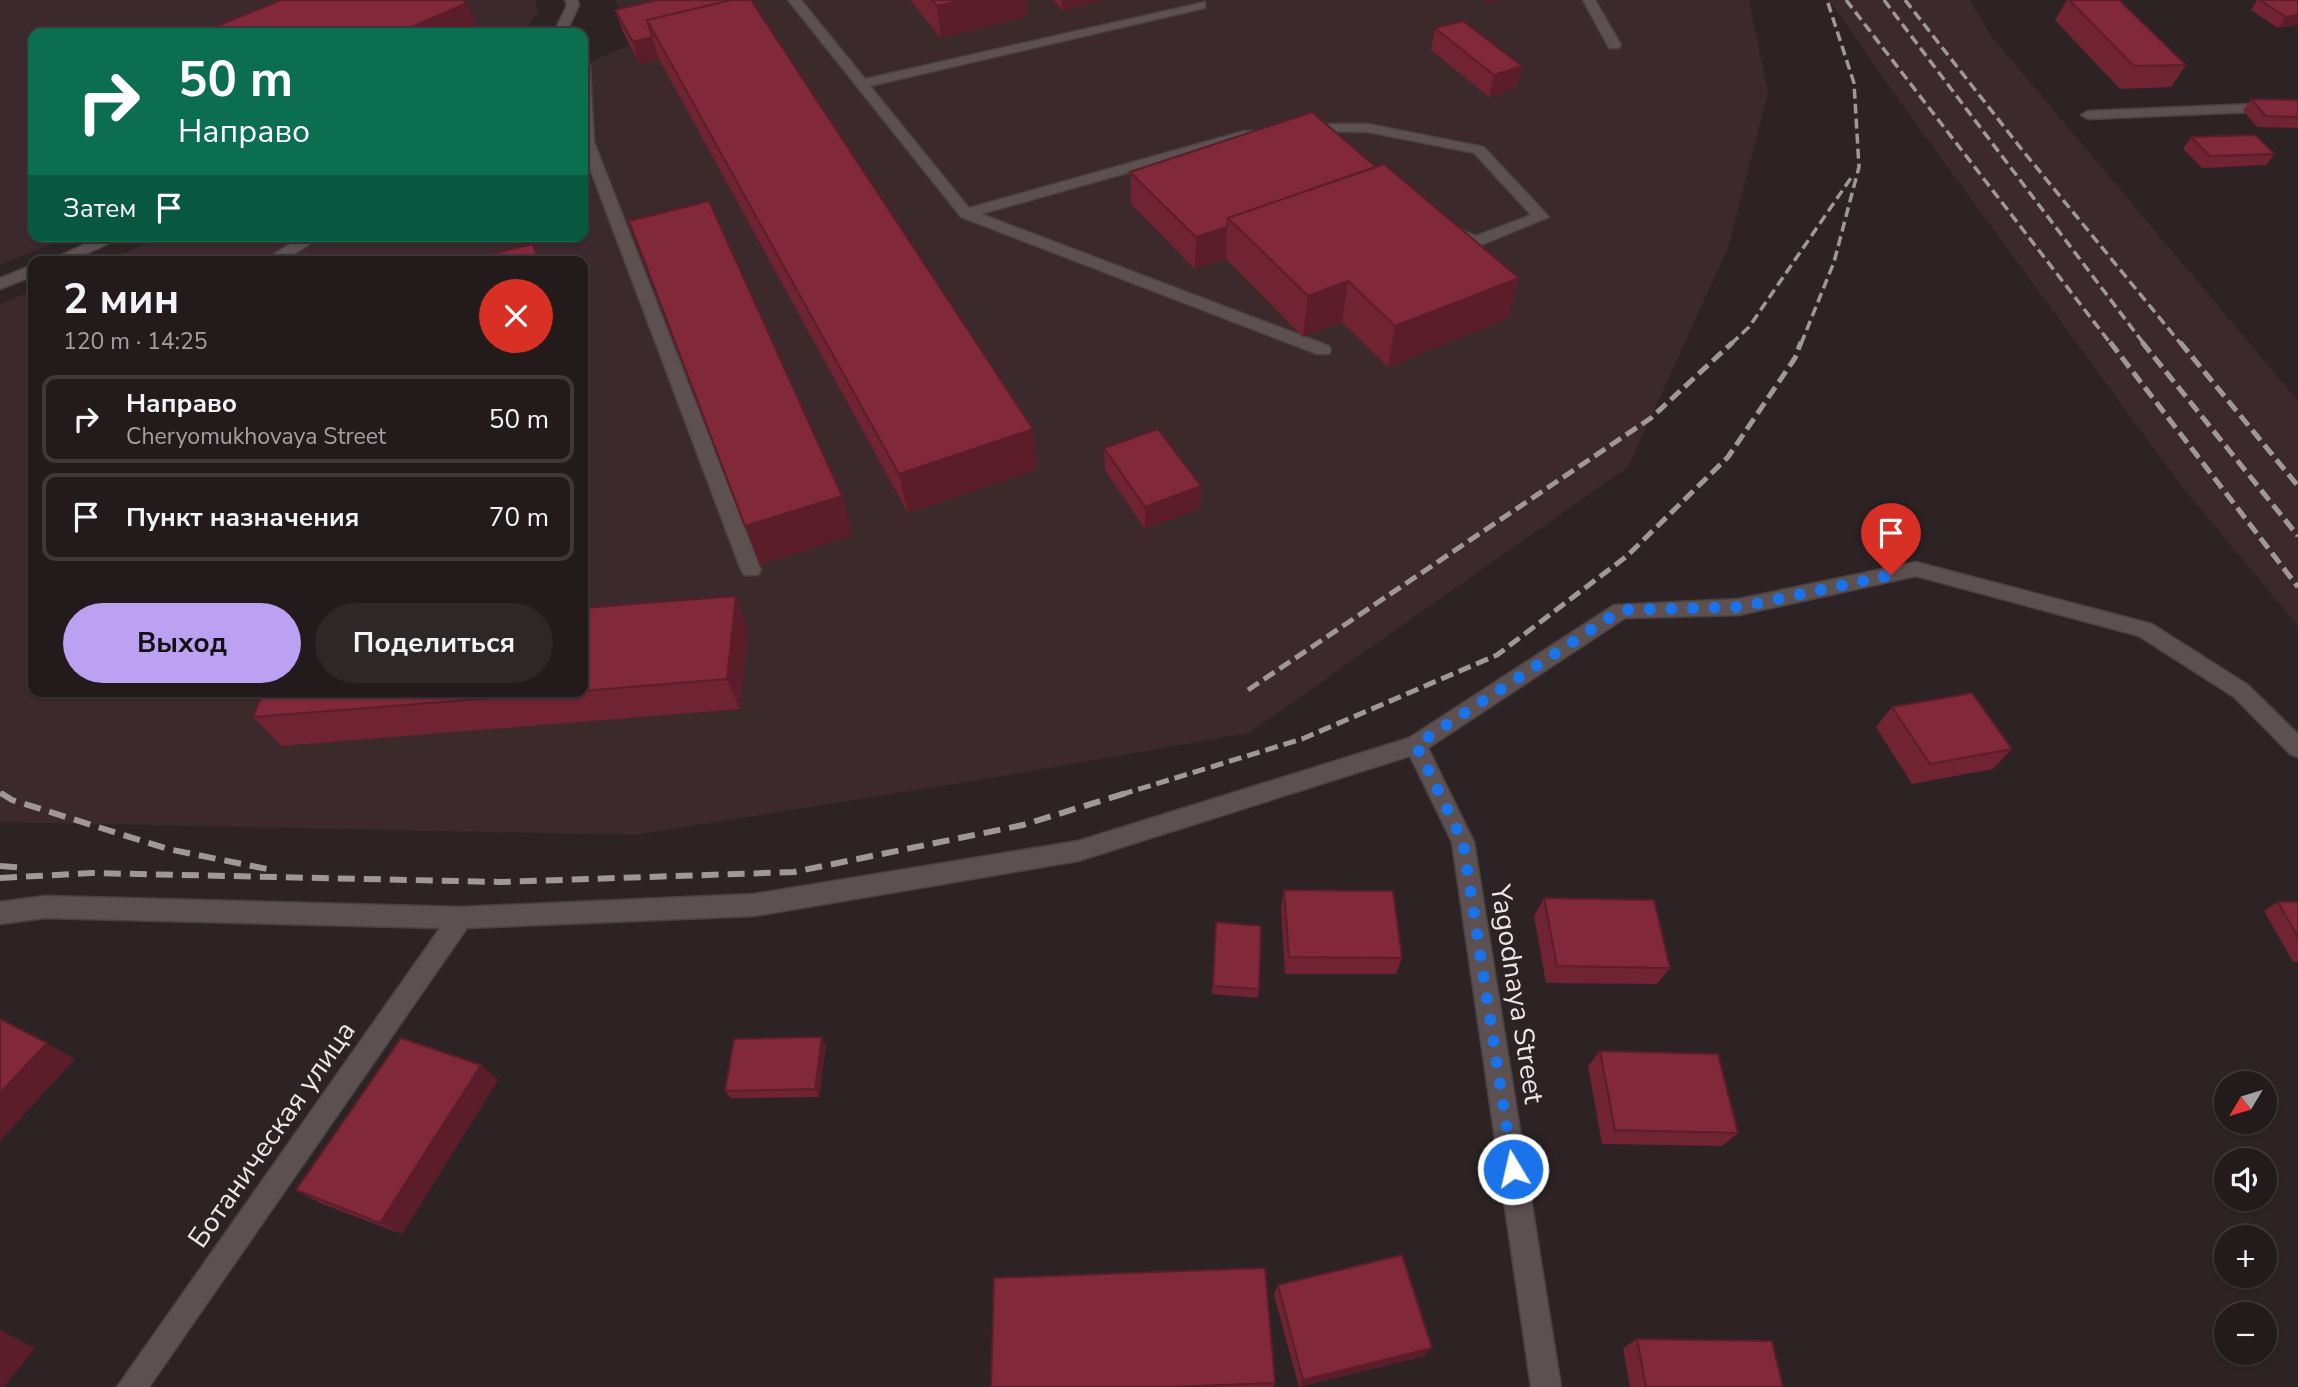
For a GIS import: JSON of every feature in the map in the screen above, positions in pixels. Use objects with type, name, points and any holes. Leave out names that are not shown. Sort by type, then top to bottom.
[{"type":"street","points":[[562,28],[573,5],[571,0]]},
{"type":"street","points":[[794,0],[966,214],[1323,350]]},
{"type":"street","points":[[1589,0],[1614,45]]},
{"type":"street","points":[[861,84],[1200,5]]},
{"type":"street","points":[[2088,115],[2298,106]]},
{"type":"street","points":[[966,214],[1269,128]]},
{"type":"street","points":[[1338,143],[1315,133],[1293,129],[1368,128],[1479,150],[1541,218],[1475,242],[1442,226]]},
{"type":"street","points":[[588,145],[751,570]]},
{"type":"street","points":[[69,256],[102,242]]},
{"type":"street","points":[[280,256],[303,242]]},
{"type":"street","points":[[0,284],[28,273]]},
{"type":"street","points":[[0,913],[45,907],[461,918],[754,905],[1078,851],[1416,745],[1621,610],[1739,607],[1916,569],[2145,630],[2241,691],[2298,748]]},
{"type":"street","name":"Yagodnaya Street","points":[[1416,745],[1463,842],[1546,1387]]},
{"type":"street","name":"Ботаническая улица","points":[[132,1387],[461,918]]},
{"type":"shaded area","points":[[0,0],[536,0],[538,13],[525,28],[28,28],[28,242],[57,242],[0,265]]},
{"type":"shaded area","points":[[615,0],[1749,0],[1768,93],[1728,248],[1628,467],[1249,733],[998,777],[635,835],[0,822],[0,304],[28,292],[28,697],[588,697],[588,256],[117,256],[151,242],[588,242],[588,63],[635,43]]},
{"type":"shaded area","points":[[1829,0],[1970,0],[1992,37],[2298,401],[2298,626],[2179,483],[1903,106]]},
{"type":"building","points":[[281,0],[462,0],[467,3],[410,28],[212,28]]},
{"type":"building","points":[[657,0],[732,0],[647,20],[652,37],[633,42],[615,10]]},
{"type":"building","points":[[732,0],[751,0],[1033,429],[899,474],[647,20]]},
{"type":"building","points":[[932,0],[963,0],[937,6]]},
{"type":"building","points":[[2069,0],[2119,0],[2186,65],[2134,66]]},
{"type":"building","points":[[2260,0],[2298,0],[2298,15],[2286,17]]},
{"type":"building","points":[[1463,21],[1522,66],[1494,75],[1435,28]]},
{"type":"building","points":[[2251,99],[2298,100],[2298,117],[2266,116]]},
{"type":"building","points":[[1312,112],[1376,167],[1228,218],[1227,227],[1196,237],[1130,172]]},
{"type":"building","points":[[2255,135],[2275,154],[2210,156],[2191,137]]},
{"type":"building","points":[[1384,164],[1519,278],[1395,326],[1348,281],[1308,296],[1228,218]]},
{"type":"building","points":[[709,201],[842,496],[745,526],[629,221]]},
{"type":"building","points":[[533,244],[537,256],[489,256]]},
{"type":"building","points":[[1158,429],[1201,486],[1145,507],[1104,448]]},
{"type":"building","points":[[736,596],[727,679],[588,691],[588,608]]},
{"type":"building","points":[[1972,693],[2012,749],[1930,764],[1892,707]]},
{"type":"building","points":[[261,697],[503,697],[253,717]]},
{"type":"building","points":[[1284,890],[1393,891],[1402,958],[1289,957]]},
{"type":"building","points":[[1544,898],[1654,900],[1670,968],[1557,966]]},
{"type":"building","points":[[2278,902],[2298,902],[2298,937]]},
{"type":"building","points":[[1216,922],[1261,926],[1259,989],[1213,986]]},
{"type":"building","points":[[0,1019],[47,1043],[0,1093]]},
{"type":"building","points":[[822,1037],[815,1089],[725,1091],[734,1039]]},
{"type":"building","points":[[401,1038],[481,1065],[380,1223],[296,1190]]},
{"type":"building","points":[[1600,1051],[1718,1054],[1738,1133],[1615,1130]]},
{"type":"building","points":[[1402,1255],[1432,1348],[1303,1380],[1278,1285]]},
{"type":"building","points":[[1265,1268],[1275,1383],[1170,1387],[991,1387],[994,1278]]},
{"type":"building","points":[[1637,1339],[1772,1341],[1783,1387],[1646,1387]]},
{"type":"railway","points":[[1801,344],[1834,262],[1859,167],[1854,83],[1827,0]]},
{"type":"railway","points":[[1846,0],[2111,344]]},
{"type":"railway","points":[[1884,0],[2144,344]]},
{"type":"railway","points":[[1905,0],[2023,151],[2181,344]]},
{"type":"railway","points":[[1731,344],[1749,327],[1853,175]]},
{"type":"railway","points":[[1248,690],[1651,418],[1733,342]]},
{"type":"railway","points":[[1120,795],[1302,739],[1497,655],[1627,556],[1728,457],[1795,358],[1801,342]]},
{"type":"railway","points":[[2110,342],[2298,587]]},
{"type":"railway","points":[[2142,342],[2298,536]]},
{"type":"railway","points":[[2180,342],[2298,486]]},
{"type":"railway","points":[[0,793],[4,795]]},
{"type":"railway","points":[[1,793],[12,800],[168,849],[272,870]]},
{"type":"railway","points":[[0,878],[92,873],[501,882],[794,872],[1023,825],[1126,793]]},
{"type":"railway","points":[[0,866],[26,868]]},
{"type":"route","points":[[1513,1169],[1463,842],[1416,745],[1621,610],[1739,607],[1891,575]]}]
